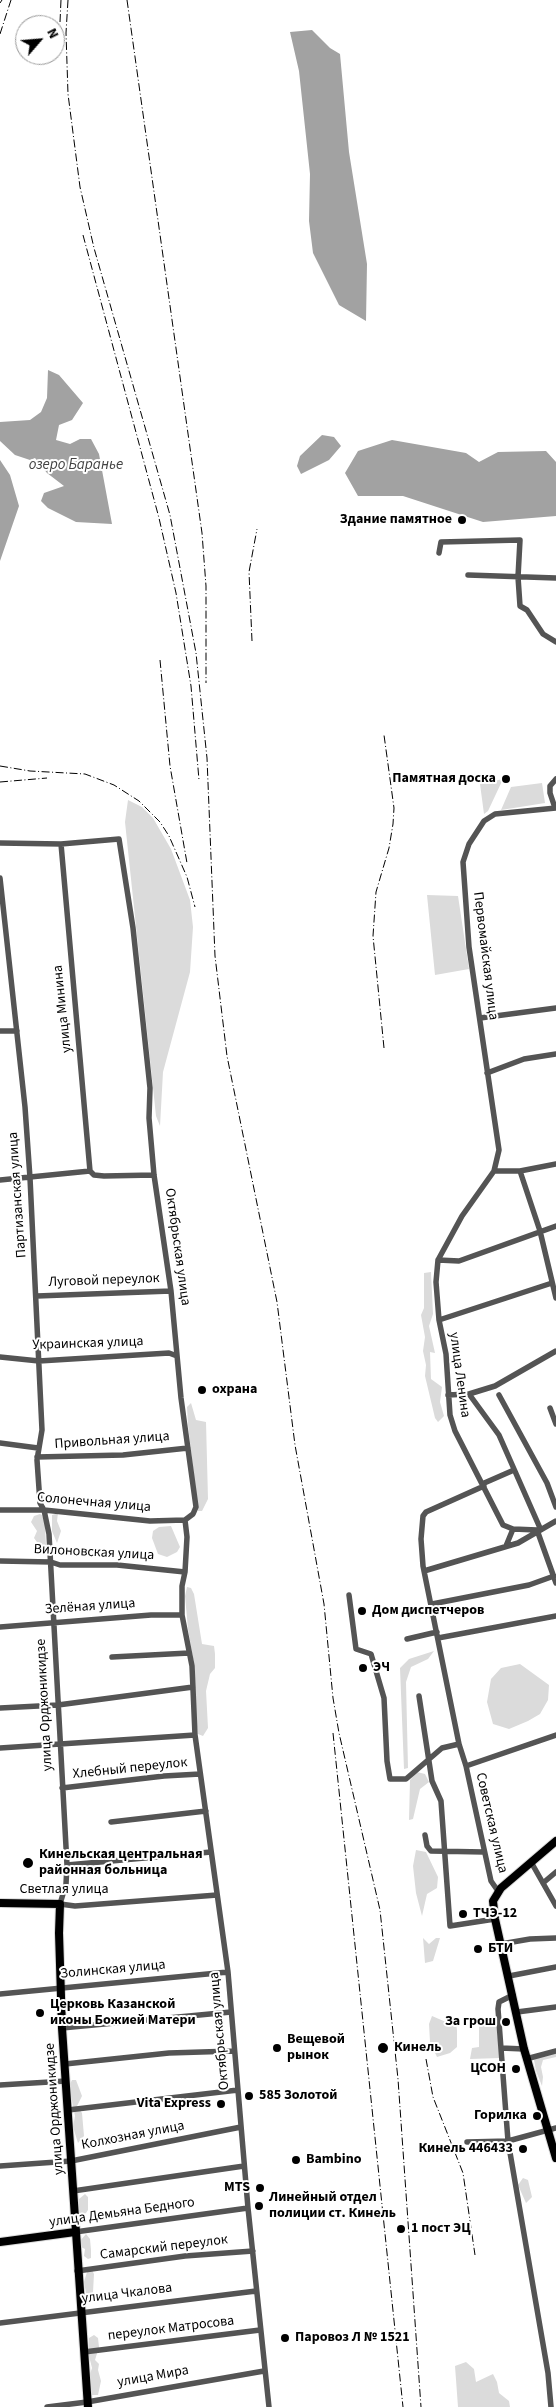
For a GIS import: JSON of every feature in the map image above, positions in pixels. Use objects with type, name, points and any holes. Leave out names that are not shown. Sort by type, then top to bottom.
[{"type":"main road","points":[[498,1891],[556,1841]]},
{"type":"main road","name":"Советская улица","points":[[498,1891],[493,1901],[495,1919],[526,2059],[552,2130],[556,2158]]},
{"type":"main road","name":"Светлая улица","points":[[0,1903],[60,1904]]},
{"type":"main road","name":"улица Орджоникидзе","points":[[60,1904],[62,2028],[87,2405]]},
{"type":"main road","name":"улица Демьяна Бедного","points":[[0,2242],[75,2232]]},
{"type":"street","points":[[439,553],[441,542],[520,540],[518,576],[520,606],[526,610],[543,634],[556,642]]},
{"type":"street","points":[[468,575],[556,578]]},
{"type":"street","points":[[555,808],[550,793],[550,786],[556,779]]},
{"type":"street","name":"Первомайская улица","points":[[494,1171],[499,1150],[469,946],[463,888],[463,862],[469,844],[484,821],[495,814],[555,808]]},
{"type":"street","name":"Октябрьская улица","points":[[61,844],[119,839],[133,928],[150,1088],[149,1118],[154,1175],[171,1291],[177,1356],[196,1507],[193,1514],[185,1520],[187,1537],[186,1572],[182,1586],[182,1615],[192,1666],[195,1735],[228,1972],[244,2166],[268,2407]]},
{"type":"street","points":[[0,843],[61,844]]},
{"type":"street","name":"улица Минина","points":[[61,844],[90,1171]]},
{"type":"street","name":"Партизанская улица","points":[[0,878],[17,1031],[30,1178],[42,1430],[37,1458],[40,1503],[44,1510]]},
{"type":"street","points":[[480,1018],[556,1008]]},
{"type":"street","points":[[0,1031],[17,1031]]},
{"type":"street","points":[[488,1073],[524,1059],[556,1054]]},
{"type":"street","points":[[494,1171],[520,1171],[556,1164]]},
{"type":"street","points":[[0,1180],[90,1171],[94,1175],[104,1176],[154,1175]]},
{"type":"street","name":"улица Ленина","points":[[494,1171],[462,1216],[438,1260],[436,1282],[438,1320],[446,1354],[448,1395],[452,1423],[501,1523],[513,1529]]},
{"type":"street","points":[[520,1171],[540,1231],[556,1298]]},
{"type":"street","points":[[438,1260],[459,1261],[556,1226]]},
{"type":"street","points":[[438,1320],[552,1283]]},
{"type":"street","name":"Луговой переулок","points":[[37,1296],[171,1291]]},
{"type":"street","points":[[448,1395],[469,1394],[495,1386],[556,1351]]},
{"type":"street","name":"Украинская улица","points":[[0,1356],[39,1361],[169,1353],[177,1356]]},
{"type":"street","points":[[469,1394],[498,1435],[539,1529],[556,1583]]},
{"type":"street","points":[[499,1395],[547,1483],[556,1507]]},
{"type":"street","points":[[550,1408],[556,1424]]},
{"type":"street","points":[[0,1443],[38,1448]]},
{"type":"street","name":"Привольная улица","points":[[37,1458],[123,1455],[188,1448]]},
{"type":"street","points":[[483,1485],[514,1470]]},
{"type":"street","name":"Советская улица","points":[[483,1485],[423,1516],[421,1539],[424,1571],[459,1744],[466,1766],[491,1881],[498,1891]]},
{"type":"street","name":"Солонечная улица","points":[[0,1510],[44,1510],[150,1521],[185,1520]]},
{"type":"street","name":"улица Орджоникидзе","points":[[44,1510],[51,1562],[59,1745],[67,1865],[66,1884],[60,1904]]},
{"type":"street","points":[[424,1571],[506,1547],[526,1539],[539,1529],[556,1521]]},
{"type":"street","points":[[506,1547],[513,1529],[539,1529]]},
{"type":"street","name":"Вилоновская улица","points":[[0,1561],[51,1562],[60,1565],[117,1566],[186,1572]]},
{"type":"street","points":[[432,1604],[529,1584],[554,1576]]},
{"type":"street","points":[[349,1595],[356,1649],[371,1654],[384,1698],[387,1761],[390,1779],[406,1779],[442,1748],[459,1744]]},
{"type":"street","name":"Зелёная улица","points":[[0,1627],[53,1622],[182,1615]]},
{"type":"street","points":[[407,1639],[556,1616]]},
{"type":"street","points":[[112,1657],[189,1653]]},
{"type":"street","points":[[0,1708],[58,1705],[193,1687]]},
{"type":"street","points":[[419,1696],[432,1782],[441,1801],[450,1926],[495,1919]]},
{"type":"street","points":[[0,1748],[195,1735]]},
{"type":"street","points":[[466,1766],[556,1735]]},
{"type":"street","name":"Хлебный переулок","points":[[62,1788],[164,1776],[200,1774]]},
{"type":"street","points":[[111,1822],[206,1811]]},
{"type":"street","points":[[426,1835],[427,1846],[431,1851],[444,1853],[484,1852]]},
{"type":"street","points":[[67,1865],[211,1852]]},
{"type":"street","points":[[531,1862],[556,1906]]},
{"type":"street","points":[[544,1883],[556,1872]]},
{"type":"street","name":"Светлая улица","points":[[60,1904],[75,1906],[218,1894]]},
{"type":"street","points":[[501,1944],[530,1939],[556,1938]]},
{"type":"street","points":[[509,1976],[556,1967]]},
{"type":"street","name":"Золинская улица","points":[[0,1994],[228,1972]]},
{"type":"street","points":[[513,1995],[499,2002],[508,2141],[548,2373],[551,2407]]},
{"type":"street","points":[[517,2012],[556,2007]]},
{"type":"street","points":[[62,2028],[231,2012]]},
{"type":"street","points":[[502,2048],[524,2049]]},
{"type":"street","points":[[65,2064],[169,2053],[234,2050]]},
{"type":"street","points":[[526,2059],[556,2051]]},
{"type":"street","points":[[0,2085],[66,2081]]},
{"type":"street","points":[[68,2110],[238,2090]]},
{"type":"street","name":"Колхозная улица","points":[[0,2166],[71,2161],[241,2127]]},
{"type":"street","points":[[467,2142],[508,2141],[552,2130]]},
{"type":"street","points":[[73,2191],[244,2166]]},
{"type":"street","name":"улица Демьяна Бедного","points":[[75,2232],[248,2208]]},
{"type":"street","name":"Самарский переулок","points":[[77,2271],[185,2256],[253,2252]]},
{"type":"street","name":"улица Чкалова","points":[[0,2323],[256,2291]]},
{"type":"street","name":"переулок Матросова","points":[[84,2352],[260,2330]]},
{"type":"street","name":"улица Мира","points":[[47,2407],[87,2405],[264,2370]]},
{"type":"shaded area","points":[[503,779],[488,811],[484,814],[480,784]]},
{"type":"shaded area","points":[[542,783],[545,803],[501,810],[511,787]]},
{"type":"shaded area","points":[[128,800],[142,807],[153,818],[171,849],[190,900],[193,927],[190,972],[163,1072],[160,1126],[156,1116],[125,822]]},
{"type":"shaded area","points":[[427,895],[458,896],[469,969],[435,975]]},
{"type":"shaded area","points":[[431,1272],[433,1314],[429,1326],[435,1353],[430,1352],[431,1379],[442,1387],[440,1402],[444,1416],[438,1422],[435,1418],[425,1376],[426,1365],[423,1351],[425,1337],[421,1315],[424,1308],[424,1273]]},
{"type":"shaded area","points":[[191,1403],[196,1420],[206,1422],[208,1499],[202,1511],[198,1511],[188,1425],[187,1407]]},
{"type":"shaded area","points":[[58,1513],[57,1521],[61,1531],[57,1543],[52,1531],[52,1515]]},
{"type":"shaded area","points":[[40,1514],[45,1524],[46,1547],[42,1549],[34,1538],[37,1531],[31,1522],[34,1516]]},
{"type":"shaded area","points":[[171,1526],[180,1547],[177,1552],[167,1557],[158,1554],[152,1538],[153,1531],[159,1527]]},
{"type":"shaded area","points":[[187,1587],[191,1588],[194,1594],[202,1644],[214,1646],[215,1654],[215,1668],[210,1674],[206,1691],[208,1728],[203,1736],[198,1734],[195,1711],[195,1670],[188,1629],[185,1596]]},
{"type":"shaded area","points":[[434,1651],[428,1659],[411,1667],[406,1682],[408,1768],[404,1769],[400,1668],[409,1659]]},
{"type":"shaded area","points":[[520,1664],[549,1685],[548,1700],[540,1714],[509,1729],[493,1724],[487,1702],[491,1679],[501,1668]]},
{"type":"shaded area","points":[[417,1772],[425,1774],[429,1782],[420,1789],[413,1819],[409,1820],[410,1780]]},
{"type":"shaded area","points":[[416,1850],[426,1852],[438,1877],[437,1888],[427,1894],[422,1916],[416,1893],[413,1866]]},
{"type":"shaded area","points":[[423,1938],[429,1944],[436,1938],[440,1938],[433,1961],[425,1963]]},
{"type":"shaded area","points":[[432,2016],[453,2025],[456,2023],[457,2030],[457,2047],[450,2053],[437,2057],[430,2042],[429,2024]]},
{"type":"shaded area","points":[[496,2019],[500,2058],[470,2059],[472,2048],[479,2047],[479,2020]]},
{"type":"shaded area","points":[[556,2052],[556,2057],[543,2060],[541,2067],[542,2086],[534,2060],[538,2056]]},
{"type":"shaded area","points":[[72,2080],[76,2080],[82,2096],[77,2106],[82,2113],[84,2136],[78,2143],[73,2127],[75,2116],[69,2086]]},
{"type":"shaded area","points":[[523,2178],[528,2180],[532,2197],[526,2203],[518,2185]]},
{"type":"shaded area","points":[[85,2194],[88,2197],[88,2210],[79,2217],[79,2199]]},
{"type":"shaded area","points":[[86,2234],[90,2239],[91,2250],[91,2258],[88,2259],[84,2256],[85,2249],[79,2246],[80,2241]]},
{"type":"shaded area","points":[[92,2270],[94,2274],[91,2297],[86,2293],[84,2282],[87,2272]]},
{"type":"shaded area","points":[[94,2335],[98,2338],[99,2347],[95,2360],[99,2364],[98,2370],[101,2381],[98,2395],[92,2395],[89,2377],[92,2368],[89,2356],[89,2338]]},
{"type":"shaded area","points":[[466,2362],[474,2369],[476,2382],[493,2374],[499,2393],[509,2401],[510,2407],[458,2407],[455,2366]]},
{"type":"water","points":[[312,30],[330,48],[340,54],[349,152],[367,264],[366,321],[339,305],[313,253],[309,221],[310,174],[299,71],[290,32]]},
{"type":"water","name":"озеро Баранье","points":[[48,370],[59,375],[83,403],[72,420],[59,425],[56,440],[70,444],[80,439],[91,439],[99,454],[112,524],[76,522],[48,508],[41,501],[44,493],[64,486],[47,473],[35,458],[30,460],[15,455],[0,441],[0,422],[30,420],[41,412],[47,398]]},
{"type":"water","points":[[322,435],[334,437],[341,446],[329,460],[301,474],[297,466],[300,456]]},
{"type":"water","points":[[392,440],[466,453],[479,462],[498,452],[546,451],[556,462],[556,516],[483,522],[403,496],[358,496],[345,473],[358,451]]},
{"type":"water","name":"озеро Баранье","points":[[0,460],[10,475],[19,506],[0,561]]},
{"type":"railway","points":[[0,34],[11,0]]},
{"type":"railway","points":[[60,15],[61,0]]},
{"type":"railway","points":[[68,0],[66,33],[68,94],[80,187],[94,248],[170,515],[196,653],[207,758],[215,956],[227,1056],[277,1302],[295,1445],[324,1604],[333,1698],[339,1733],[380,1910],[398,2079],[421,2407]]},
{"type":"railway","points":[[127,0],[202,533],[206,586],[206,683]]},
{"type":"railway","points":[[83,235],[159,518],[176,593],[191,686],[199,780]]},
{"type":"railway","points":[[252,641],[249,572],[257,529]]},
{"type":"railway","points":[[160,660],[170,766],[187,863]]},
{"type":"railway","points":[[384,735],[394,808],[389,848],[376,892],[373,936],[384,1048]]},
{"type":"railway","points":[[0,766],[30,771],[85,774],[114,785],[139,801],[160,822],[169,836],[187,877],[195,907]]},
{"type":"railway","points":[[0,782],[47,778]]},
{"type":"railway","points":[[333,1733],[403,2407]]},
{"type":"railway","points":[[426,2059],[433,2097],[463,2173],[475,2255]]},
{"type":"place","name":"Здание памятное","points":[[462,520]]},
{"type":"place","name":"Памятная доска","points":[[506,779]]},
{"type":"place","name":"охрана","points":[[202,1390]]},
{"type":"place","name":"Дом диспетчеров","points":[[362,1611]]},
{"type":"place","name":"ЭЧ","points":[[363,1668]]},
{"type":"place","name":"Кинельская центральная районная больница","points":[[28,1863]]},
{"type":"place","name":"ТЧЭ-12","points":[[463,1914]]},
{"type":"place","name":"БТИ","points":[[478,1949]]},
{"type":"place","name":"Церковь Казанской иконы Божией Матери","points":[[40,2013]]},
{"type":"place","name":"За грош","points":[[506,2022]]},
{"type":"place","name":"Вещевой рынок","points":[[277,2048]]},
{"type":"place","name":"Кинель","points":[[383,2048]]},
{"type":"place","name":"ЦСОН","points":[[516,2069]]},
{"type":"place","name":"585 Золотой","points":[[249,2096]]},
{"type":"place","name":"Vita Express","points":[[221,2104]]},
{"type":"place","name":"Горилка","points":[[537,2116]]},
{"type":"place","name":"Кинель 446433","points":[[523,2149]]},
{"type":"place","name":"Bambino","points":[[296,2160]]},
{"type":"place","name":"MTS","points":[[260,2188]]},
{"type":"place","name":"Линейный отдел полиции ст. Кинель","points":[[259,2206]]},
{"type":"place","name":"1 пост ЭЦ","points":[[401,2229]]},
{"type":"place","name":"Паровоз Л № 1521","points":[[285,2338]]}]
